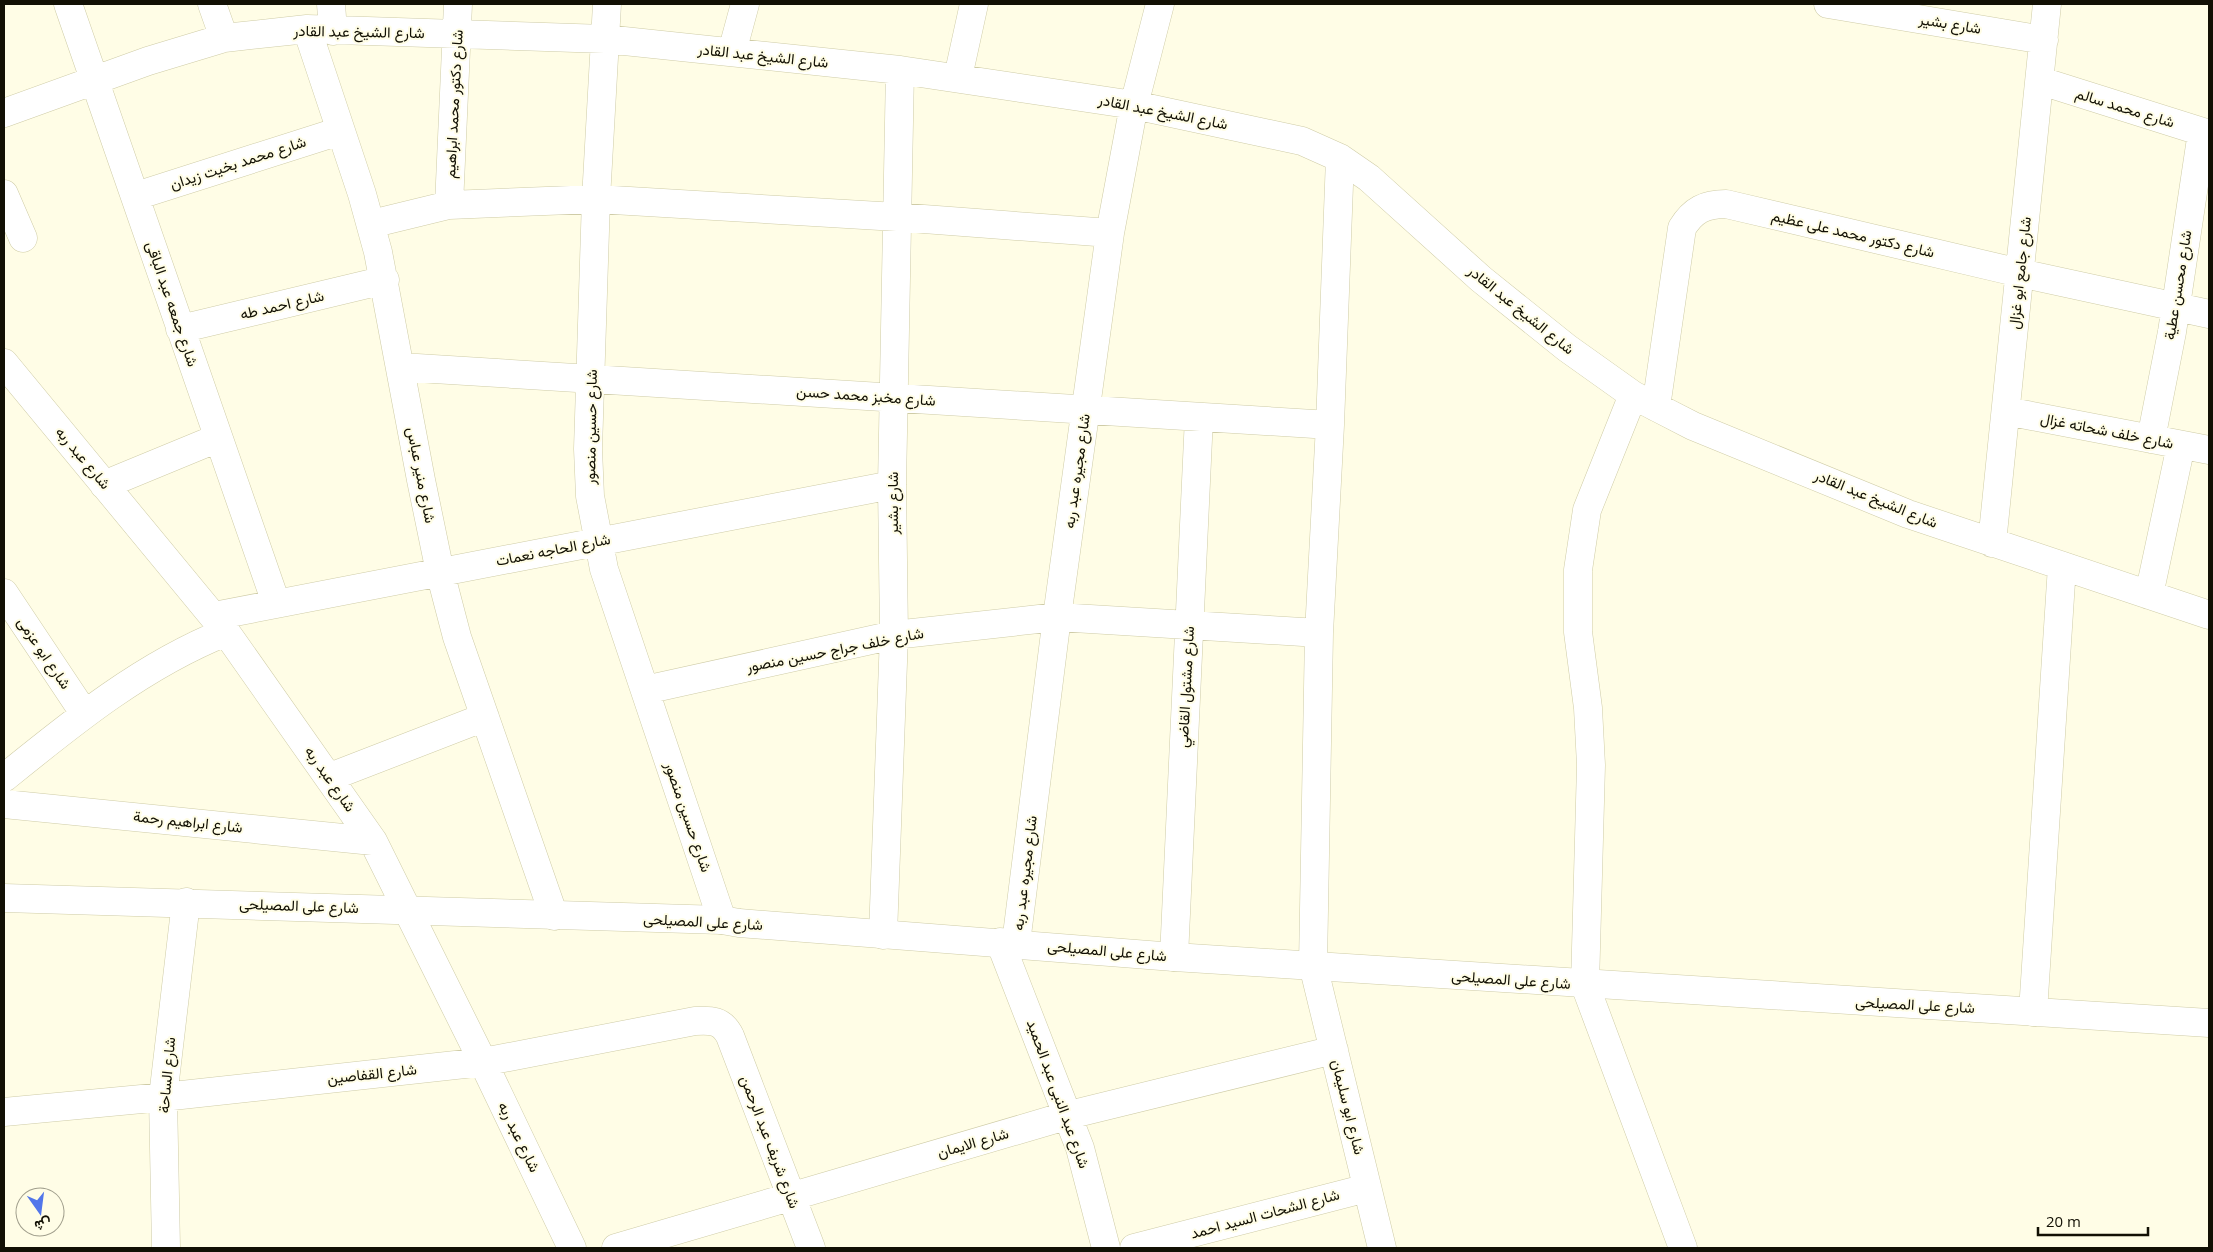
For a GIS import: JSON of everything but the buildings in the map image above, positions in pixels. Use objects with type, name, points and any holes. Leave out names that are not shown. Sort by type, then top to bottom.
[{"type":"street","name":"شارع جمعه عبد الباقى","points":[[68,4],[93,81],[136,196],[180,329],[276,604]]},
{"type":"street","points":[[212,4],[224,38]]},
{"type":"street","points":[[330,4],[333,31]]},
{"type":"street","name":"شارع دكتور محمد ابراهيم","points":[[449,205],[458,4]]},
{"type":"street","name":"شارع حسين منصور","points":[[607,4],[596,199],[588,449],[590,496],[597,541],[604,569],[722,920]]},
{"type":"street","points":[[732,52],[745,4]]},
{"type":"street","points":[[958,77],[974,4]]},
{"type":"street","name":"شارع مجيره عبد ربه","points":[[1008,943],[1057,617],[1110,233],[1134,105],[1160,4]]},
{"type":"street","name":"شارع بشير","points":[[1828,4],[2044,40]]},
{"type":"street","name":"شارع جامع ابو غزال","points":[[1992,543],[2041,82],[2047,4]]},
{"type":"street","name":"شارع الشيخ عبد القادر","points":[[4,113],[148,61],[224,38],[307,30],[605,39],[900,70],[958,77],[1134,105],[1302,141],[1340,158],[1369,178],[1481,279],[1567,348],[1644,401],[1693,426],[1908,514],[2209,615]]},
{"type":"street","name":"شارع منير عباس","points":[[307,30],[371,224],[385,280],[421,480],[456,637],[554,916]]},
{"type":"street","name":"شارع بشير","points":[[883,935],[894,635],[892,485],[900,70]]},
{"type":"street","name":"شارع محمد سالم","points":[[2041,82],[2206,133]]},
{"type":"street","name":"شارع محمد بخيت زيدان","points":[[136,196],[340,131]]},
{"type":"street","name":"شارع محسن عطية","points":[[2151,438],[2206,133]]},
{"type":"street","name":"شارع ابو سليمان","points":[[1340,158],[1330,425],[1319,634],[1313,965],[1382,1248]]},
{"type":"street","points":[[4,194],[23,238]]},
{"type":"street","points":[[371,224],[449,205],[596,199],[897,217],[1110,233]]},
{"type":"street","name":"شارع دكتور محمد على عظيم","points":[[1585,985],[1591,765],[1588,708],[1578,632],[1578,570],[1587,510],[1644,401],[1682,228],[1689,216],[1700,208],[1712,204],[1726,204],[2020,273],[2209,314]]},
{"type":"street","name":"شارع احمد طه","points":[[180,329],[385,280]]},
{"type":"street","name":"شارع عبد ربه","points":[[4,363],[220,624],[330,777],[373,841],[483,1062],[572,1248]]},
{"type":"street","name":"شارع مخبز محمد حسن","points":[[401,367],[1330,425]]},
{"type":"street","name":"شارع خلف شحاته غزال","points":[[2006,411],[2209,450]]},
{"type":"street","name":"شارع مشتول القاضي","points":[[1174,957],[1199,417]]},
{"type":"street","points":[[104,485],[218,438]]},
{"type":"street","points":[[2149,594],[2181,445]]},
{"type":"street","name":"شارع الحاجه نعمات","points":[[4,778],[84,713],[193,645],[220,624],[276,604],[892,485]]},
{"type":"street","points":[[2033,1012],[2062,566]]},
{"type":"street","name":"شارع ابو عزمى","points":[[4,593],[84,713]]},
{"type":"street","name":"شارع خلف جراج حسين منصور","points":[[645,690],[894,635],[1057,617],[1189,624],[1319,634]]},
{"type":"street","points":[[330,777],[485,717]]},
{"type":"street","name":"شارع ابراهيم رحمة","points":[[4,804],[373,841]]},
{"type":"street","name":"شارع على المصيلحى","points":[[4,898],[186,902],[554,916],[722,920],[883,935],[1174,957],[1585,985],[2209,1023]]},
{"type":"street","name":"شارع الساحة","points":[[166,1248],[163,1097],[186,902]]},
{"type":"street","name":"شارع عبد النبى عبد الحميد","points":[[1008,943],[1080,1148],[1106,1248]]},
{"type":"street","points":[[1585,985],[1683,1248]]},
{"type":"street","name":"شارع القفاصين","points":[[4,1112],[163,1097],[483,1062],[695,1021],[717,1022],[726,1028],[730,1036]]},
{"type":"street","name":"شارع شريف عبد الرحمن","points":[[730,1036],[811,1248]]},
{"type":"street","name":"شارع الايمان","points":[[616,1248],[1069,1115],[1334,1050]]},
{"type":"street","name":"شارع الشحات السيد احمد","points":[[1134,1248],[1368,1188]]}]
